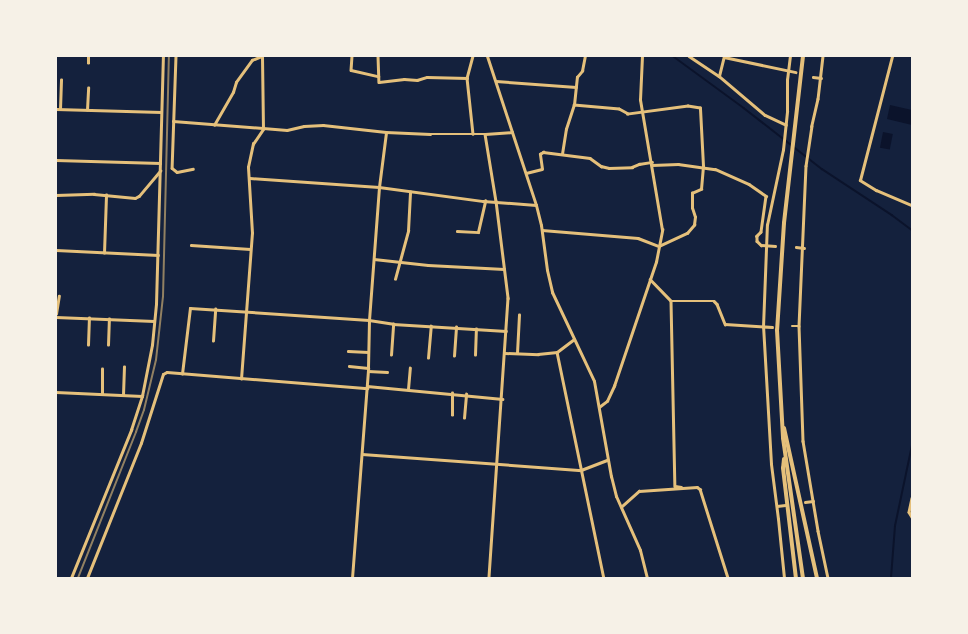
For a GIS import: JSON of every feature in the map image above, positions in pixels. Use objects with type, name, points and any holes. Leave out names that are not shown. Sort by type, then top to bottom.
[{"type":"highway","points":[[803,56],[784,222],[777,330],[781,410],[785,451],[803,578]]},
{"type":"highway","points":[[781,410],[817,578]]},
{"type":"highway","points":[[785,451],[783,468],[796,578]]},
{"type":"street","points":[[88,56],[88,63]]},
{"type":"street","points":[[71,578],[131,430],[142,396],[152,345],[158,255],[163,56]]},
{"type":"street","points":[[176,56],[172,168],[177,172],[193,169]]},
{"type":"street","points":[[214,125],[230,97],[236,82],[252,60],[262,56],[263,129],[250,153],[248,167],[252,216],[241,378]]},
{"type":"street","points":[[352,56],[351,70],[378,76]]},
{"type":"street","points":[[378,56],[379,82],[404,79],[417,80],[428,77],[467,78]]},
{"type":"street","points":[[473,56],[467,78],[473,134]]},
{"type":"street","points":[[487,56],[536,205],[542,230],[547,270],[552,292],[594,381],[607,460],[616,496],[640,550],[647,578]]},
{"type":"street","points":[[562,154],[566,129],[574,105],[577,77],[582,71],[585,56]]},
{"type":"street","points":[[599,407],[607,401],[614,386],[656,262],[662,230],[652,163],[640,100],[642,56]]},
{"type":"street","points":[[689,56],[719,76],[765,115],[786,125]]},
{"type":"street","points":[[719,76],[724,56],[795,72]]},
{"type":"street","points":[[784,578],[771,464],[763,327],[767,225],[783,150],[790,56]]},
{"type":"street","points":[[823,56],[821,78],[806,166],[804,248],[799,326],[802,441],[828,578]]},
{"type":"street","points":[[892,56],[860,180],[876,190],[912,205]]},
{"type":"street","points":[[814,77],[821,78]]},
{"type":"street","points":[[60,109],[61,80]]},
{"type":"street","points":[[496,82],[576,87]]},
{"type":"street","points":[[87,110],[88,88]]},
{"type":"street","points":[[542,230],[638,238],[659,246],[687,233],[694,226],[695,217],[692,208],[692,193],[701,189],[703,166],[700,108],[688,106],[628,114],[618,109],[574,105]]},
{"type":"street","points":[[56,109],[162,112]]},
{"type":"street","points":[[174,121],[287,130],[304,126],[323,125],[386,132],[473,134],[512,132]]},
{"type":"street","points":[[352,578],[367,387],[369,320],[379,187],[386,132]]},
{"type":"street","points":[[485,134],[496,201],[508,298],[489,578]]},
{"type":"street","points":[[526,173],[542,169],[540,154],[543,152],[590,158],[601,166],[609,168],[632,167],[639,164],[652,163],[678,164],[700,168],[703,166],[715,169],[749,184],[766,196],[761,232],[757,239],[761,244],[775,246]]},
{"type":"street","points":[[56,160],[160,163]]},
{"type":"street","points":[[56,195],[106,195],[135,198],[139,196],[160,171]]},
{"type":"street","points":[[250,178],[379,187],[486,201],[536,205]]},
{"type":"street","points":[[395,279],[408,231],[410,192]]},
{"type":"street","points":[[104,253],[106,195]]},
{"type":"street","points":[[457,231],[478,232],[486,201]]},
{"type":"street","points":[[191,244],[250,249]]},
{"type":"street","points":[[796,247],[804,248]]},
{"type":"street","points":[[56,250],[158,255]]},
{"type":"street","points":[[374,259],[400,260],[428,265],[504,269]]},
{"type":"street","points":[[650,278],[671,301],[675,486],[700,489],[728,578]]},
{"type":"street","points":[[59,296],[56,316],[154,321]]},
{"type":"street","points":[[671,301],[714,301],[717,304],[724,324],[772,327]]},
{"type":"street","points":[[182,374],[190,308],[369,320],[393,324],[506,331]]},
{"type":"street","points":[[213,341],[215,309]]},
{"type":"street","points":[[517,353],[518,315]]},
{"type":"street","points":[[88,345],[89,318]]},
{"type":"street","points":[[108,345],[109,319]]},
{"type":"street","points":[[391,355],[393,324]]},
{"type":"street","points":[[428,358],[431,326]]},
{"type":"street","points":[[792,326],[799,326]]},
{"type":"street","points":[[454,356],[456,327]]},
{"type":"street","points":[[475,355],[476,329]]},
{"type":"street","points":[[505,353],[538,354],[556,352],[575,339]]},
{"type":"street","points":[[348,350],[368,352]]},
{"type":"street","points":[[556,352],[604,578]]},
{"type":"street","points":[[349,366],[387,372]]},
{"type":"street","points":[[123,395],[124,367]]},
{"type":"street","points":[[408,390],[410,368]]},
{"type":"street","points":[[102,369],[102,394]]},
{"type":"street","points":[[87,578],[141,443],[163,374],[167,372],[466,394],[502,399]]},
{"type":"street","points":[[56,392],[142,396]]},
{"type":"street","points":[[452,393],[452,415]]},
{"type":"street","points":[[464,418],[466,394]]},
{"type":"street","points":[[362,454],[581,470],[607,460]]},
{"type":"street","points":[[621,507],[639,491],[681,487]]},
{"type":"street","points":[[912,498],[909,512],[912,517]]},
{"type":"street","points":[[805,502],[813,501]]},
{"type":"street","points":[[776,506],[786,505]]},
{"type":"water","points":[[890,105],[912,110],[912,125],[887,119]]},
{"type":"water","points":[[883,132],[893,134],[890,150],[880,148]]},
{"type":"waterway","points":[[673,56],[744,108],[822,169],[912,230]]},
{"type":"waterway","points":[[891,578],[895,526],[912,445]]},
{"type":"railway","points":[[78,578],[144,410],[156,360],[163,297],[169,56]]}]
